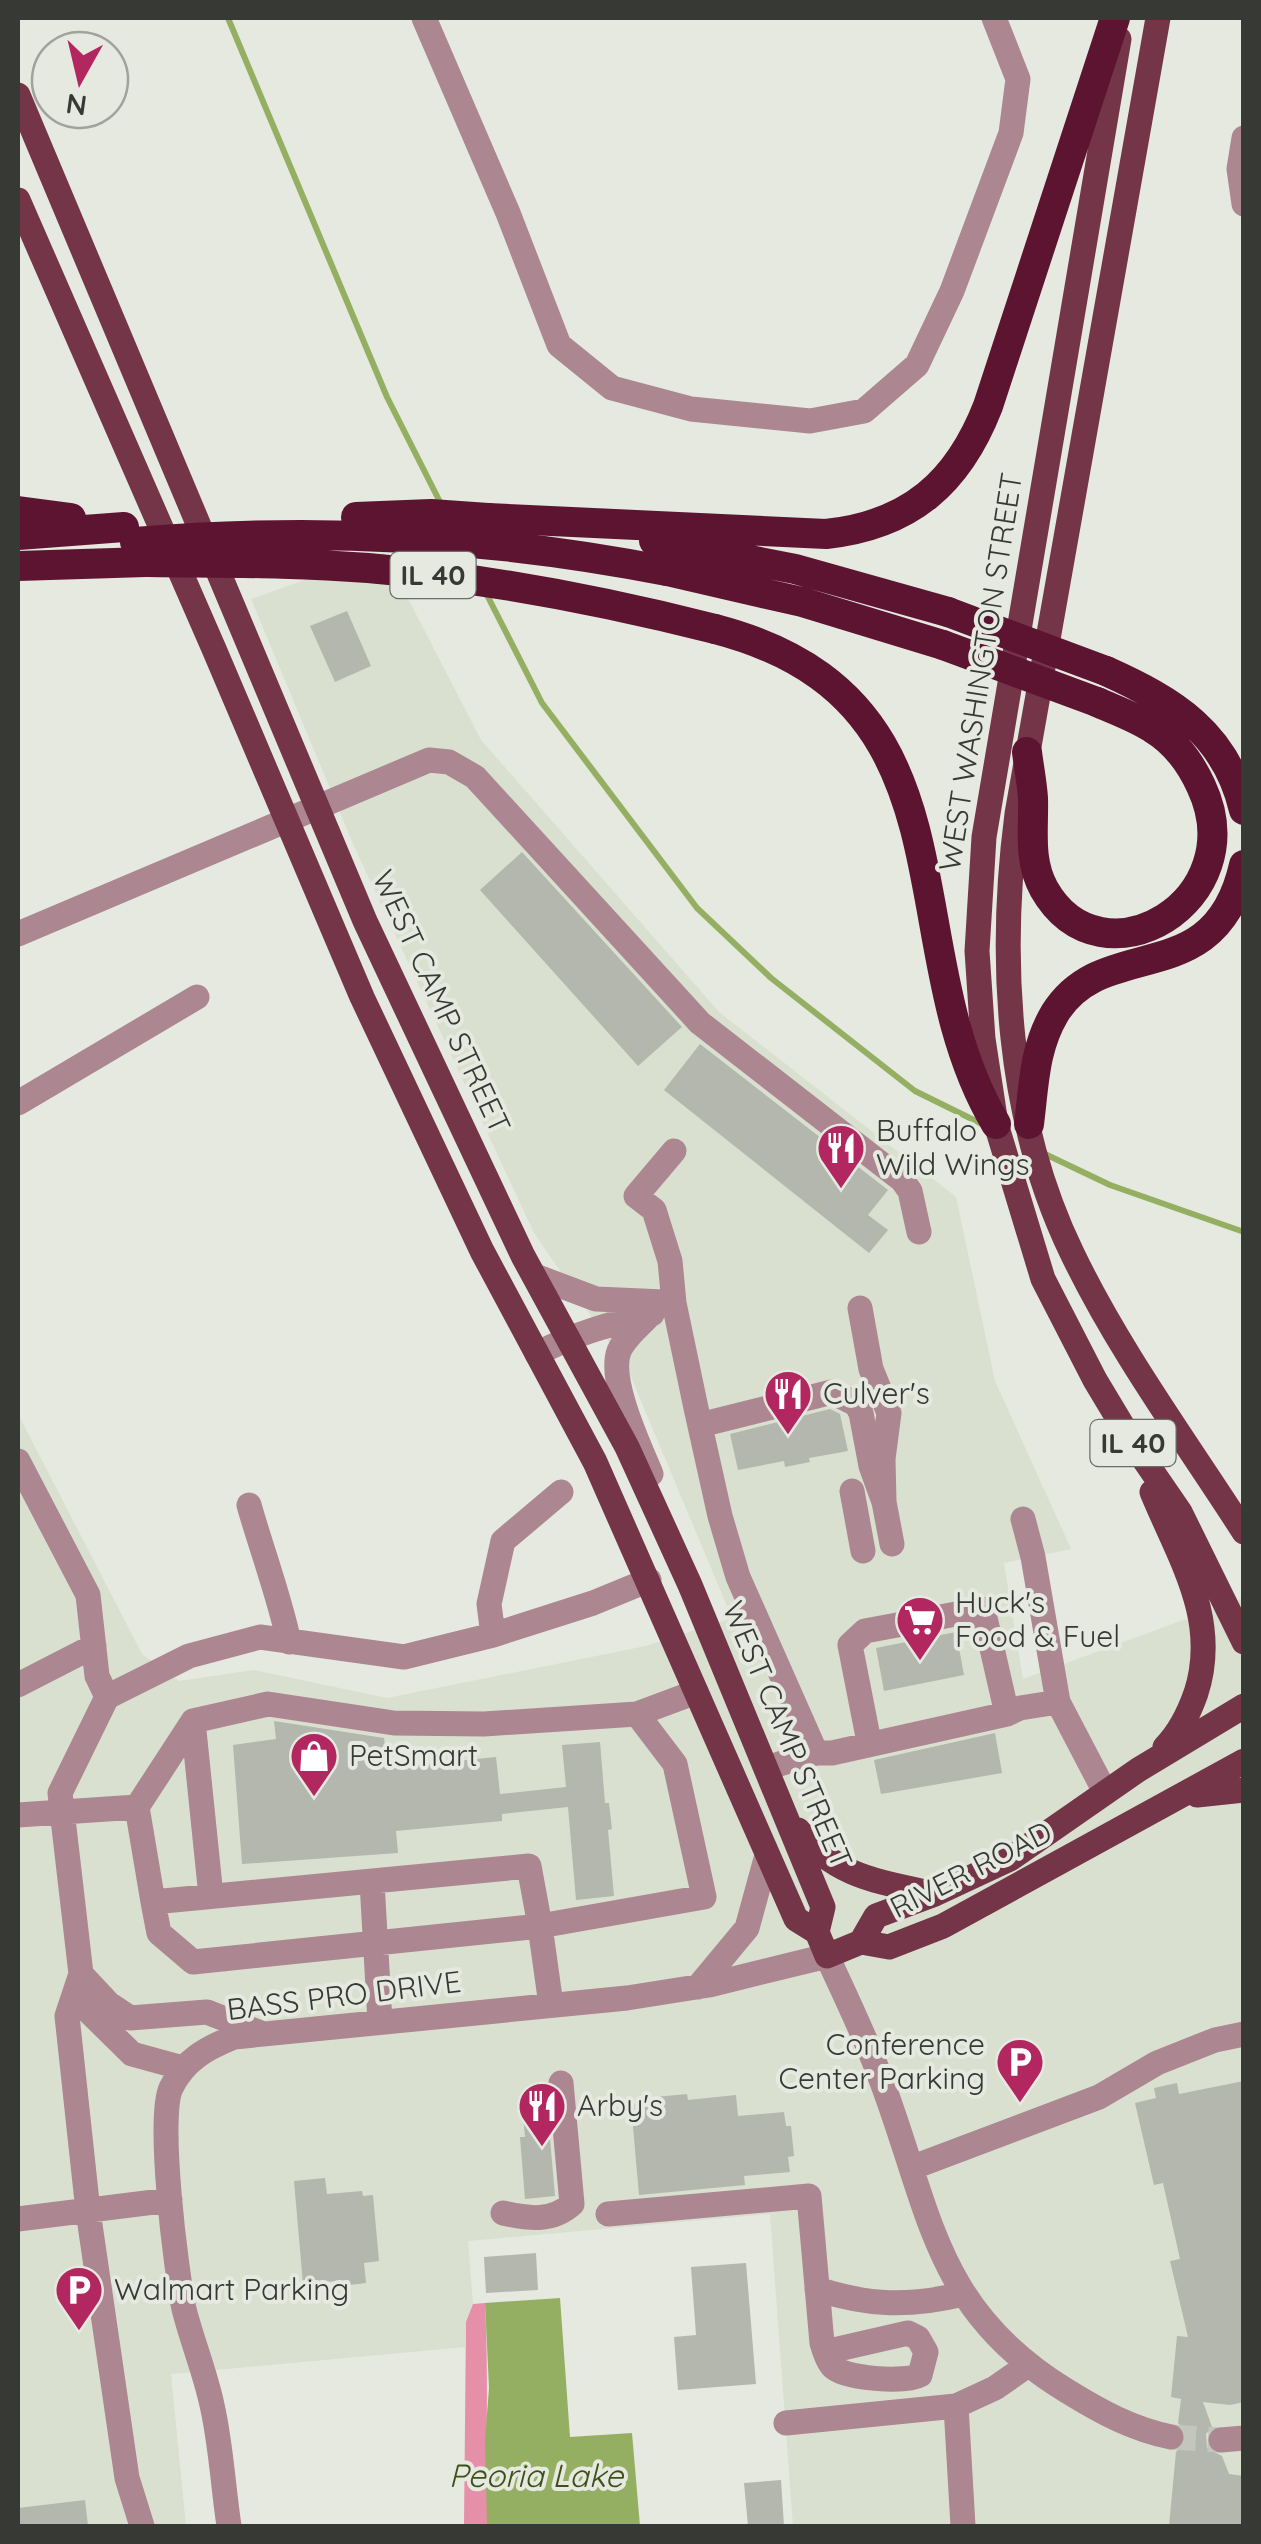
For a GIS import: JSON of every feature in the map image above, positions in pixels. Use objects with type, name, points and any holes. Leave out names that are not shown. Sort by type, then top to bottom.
[{"type":"highway","points":[[646,533],[850,532],[910,509],[947,478],[974,440],[988,406],[1115,18]]},
{"type":"highway","points":[[18,511],[54,514],[129,540]]},
{"type":"highway","name":"IL 40","points":[[18,566],[129,540],[431,514],[646,533]]},
{"type":"highway","points":[[646,533],[948,612],[1106,672],[1160,697],[1194,722],[1228,765],[1244,810]]},
{"type":"highway","points":[[18,558],[129,540],[280,534],[425,537],[532,548],[667,571],[802,602],[943,645],[1096,702],[1134,718],[1166,738],[1184,756],[1206,795],[1212,820],[1212,850],[1199,886],[1179,910],[1149,926],[1114,932],[1087,927],[1059,908],[1046,891],[1034,858],[1027,752]]},
{"type":"highway","name":"IL 40","points":[[18,535],[129,540],[300,564],[432,574],[563,595],[715,629],[770,649],[820,678],[850,705],[883,748],[902,782],[932,898],[941,966],[955,1024],[970,1076],[996,1124]]},
{"type":"highway","name":"IL 40","points":[[1029,1124],[1032,1072],[1026,1056],[1043,1037],[1064,1000],[1109,971],[1155,959],[1196,942],[1228,907],[1244,864]]},
{"type":"main road","name":"WEST WASHINGTON STREET","points":[[1123,18],[984,837],[977,951],[982,1039],[996,1124],[1044,1279],[1134,1445],[1180,1512],[1244,1642]]},
{"type":"main road","name":"WEST WASHINGTON STREET","points":[[1026,1056],[1009,1012],[1008,906],[1027,752],[1158,18]]},
{"type":"main road","name":"WEST CAMP STREET","points":[[18,95],[399,995],[535,1276],[650,1498],[823,1907],[822,1944]]},
{"type":"main road","points":[[18,200],[333,935],[482,1251],[596,1462],[796,1919],[822,1944]]},
{"type":"main road","name":"IL 40","points":[[1029,1124],[1050,1199],[1070,1251],[1129,1355],[1244,1532]]},
{"type":"main road","points":[[1134,1445],[1198,1600],[1205,1648],[1200,1680],[1177,1734],[1138,1770]]},
{"type":"main road","name":"RIVER ROAD","points":[[1244,1706],[1138,1770],[1010,1858],[935,1894],[876,1916],[861,1942],[889,1948],[943,1926],[1244,1761]]},
{"type":"main road","points":[[1141,1817],[1209,1792],[1244,1790]]},
{"type":"main road","points":[[785,1814],[807,1841],[840,1868],[935,1894]]},
{"type":"main road","name":"BASS PRO DRIVE","points":[[822,1944],[861,1942]]},
{"type":"street","points":[[424,18],[508,213],[559,345],[612,388],[691,409],[810,421],[864,410],[917,365],[952,292],[1011,133],[1018,79],[994,18]]},
{"type":"street","points":[[1244,138],[1240,168],[1244,204]]},
{"type":"street","points":[[18,934],[429,760],[464,768],[700,1023],[902,1180],[910,1192],[919,1232]]},
{"type":"street","points":[[18,1103],[197,997]]},
{"type":"street","points":[[674,1150],[636,1196],[654,1210],[670,1261],[674,1303],[700,1425],[738,1577],[816,1753]]},
{"type":"street","points":[[535,1276],[596,1300],[674,1303]]},
{"type":"street","points":[[538,1354],[568,1337],[650,1314],[674,1303]]},
{"type":"street","points":[[860,1308],[871,1370],[889,1413],[884,1502]]},
{"type":"street","points":[[650,1314],[621,1346],[616,1362],[622,1394],[652,1477],[650,1498]]},
{"type":"street","points":[[700,1425],[856,1389],[868,1394],[878,1407],[884,1459]]},
{"type":"street","points":[[832,1392],[856,1404],[861,1413],[870,1466],[884,1502],[892,1544]]},
{"type":"street","points":[[18,1460],[88,1594],[97,1676],[107,1697]]},
{"type":"street","points":[[852,1491],[864,1550]]},
{"type":"street","points":[[493,1635],[489,1604],[503,1542],[562,1492]]},
{"type":"street","points":[[249,1505],[269,1575],[280,1598],[289,1642]]},
{"type":"street","points":[[1022,1519],[1034,1557],[1058,1702],[1105,1792]]},
{"type":"street","points":[[142,2526],[127,2478],[88,2210],[67,2016],[78,1986],[60,1793],[107,1697],[190,1656],[260,1637],[404,1657],[493,1635],[648,1580]]},
{"type":"street","points":[[868,1742],[850,1645],[865,1630],[983,1609],[1007,1714]]},
{"type":"street","points":[[18,1685],[94,1646]]},
{"type":"street","points":[[637,1714],[675,1764],[704,1897],[540,1926],[193,1962],[159,1933],[137,1807],[193,1721],[268,1704],[394,1724],[484,1724],[637,1714],[696,1692]]},
{"type":"street","points":[[766,1768],[816,1753],[832,1753],[1058,1702]]},
{"type":"street","points":[[193,1721],[211,1896]]},
{"type":"street","points":[[18,1815],[137,1807]]},
{"type":"street","points":[[698,1987],[747,1928],[767,1855]]},
{"type":"street","points":[[152,1902],[530,1866],[551,2006]]},
{"type":"street","points":[[372,1882],[380,2022]]},
{"type":"street","points":[[822,1944],[878,2072],[936,2243],[964,2294],[998,2340],[1028,2366],[1140,2431],[1171,2436]]},
{"type":"street","name":"BASS PRO DRIVE","points":[[182,2068],[204,2049],[234,2036],[551,2006],[698,1987],[822,1944]]},
{"type":"street","points":[[78,1986],[130,2018],[207,2012],[262,2034]]},
{"type":"street","points":[[78,1986],[132,2054],[182,2068],[165,2112],[170,2200],[184,2308],[212,2405],[228,2526]]},
{"type":"street","points":[[911,2168],[1098,2098],[1156,2063],[1214,2040],[1244,2034]]},
{"type":"street","points":[[503,2213],[523,2218],[559,2216],[572,2204],[561,2082]]},
{"type":"street","points":[[608,2214],[809,2196],[825,2352]]},
{"type":"street","points":[[18,2219],[170,2200]]},
{"type":"street","points":[[817,2289],[858,2302],[925,2303],[964,2294]]},
{"type":"street","points":[[786,2423],[956,2406],[995,2388],[1028,2366]]},
{"type":"street","points":[[956,2406],[963,2526]]},
{"type":"shaded area","points":[[384,552],[481,740],[719,1012],[956,1197],[995,1381],[1071,1549],[1004,1563],[1023,1679],[1243,1598],[1243,2526],[793,2526],[770,2214],[468,2241],[473,2304],[466,2322],[465,2347],[171,2374],[186,2526],[18,2526],[18,1414],[142,1654],[179,1681],[254,1670],[387,1698],[646,1646],[732,1618],[628,1370],[534,1233],[354,846],[251,599]]},
{"type":"shaded area","points":[[485,2303],[488,2526],[464,2526],[466,2322],[473,2304]]},
{"type":"water","name":"Peoria Lake","points":[[560,2298],[570,2437],[632,2433],[640,2526],[487,2526],[485,2440],[489,2388],[485,2303]]},
{"type":"building","points":[[347,611],[371,666],[335,682],[310,626]]},
{"type":"building","points":[[522,852],[682,1027],[638,1066],[480,890]]},
{"type":"building","points":[[700,1044],[888,1190],[868,1215],[888,1230],[869,1253],[664,1090]]},
{"type":"building","name":"Culver's","points":[[830,1409],[840,1414],[848,1451],[785,1467],[784,1461],[738,1470],[730,1434]]},
{"type":"building","name":"Huck's Food & Fuel","points":[[956,1632],[964,1675],[884,1691],[876,1648]]},
{"type":"building","points":[[274,1721],[384,1738],[388,1768],[496,1757],[500,1794],[566,1787],[562,1745],[600,1742],[605,1803],[609,1803],[612,1829],[608,1830],[614,1896],[576,1900],[568,1807],[502,1814],[502,1821],[396,1831],[398,1853],[242,1864],[233,1745],[276,1739]]},
{"type":"building","points":[[995,1733],[1002,1773],[881,1794],[874,1760]]},
{"type":"building","points":[[1244,2081],[1244,2402],[1203,2402],[1212,2427],[1206,2434],[1207,2448],[1222,2456],[1229,2474],[1244,2476],[1244,2526],[1169,2526],[1176,2452],[1187,2440],[1186,2431],[1178,2423],[1181,2399],[1171,2397],[1177,2336],[1188,2337],[1170,2261],[1180,2259],[1163,2183],[1154,2185],[1135,2103],[1156,2098],[1154,2088],[1177,2083],[1179,2094]]},
{"type":"building","points":[[687,2094],[688,2100],[736,2095],[738,2116],[784,2112],[786,2126],[791,2126],[794,2156],[788,2157],[790,2172],[744,2176],[745,2185],[639,2195],[631,2104]]},
{"type":"building","name":"Arby's","points":[[547,2104],[555,2196],[525,2199],[522,2106]]},
{"type":"building","points":[[325,2178],[327,2194],[362,2191],[363,2196],[373,2195],[379,2261],[364,2263],[366,2283],[350,2285],[349,2280],[303,2284],[294,2181]]},
{"type":"building","points":[[536,2253],[538,2290],[486,2293],[484,2257]]},
{"type":"building","points":[[746,2263],[756,2384],[678,2390],[674,2337],[696,2335],[691,2267]]},
{"type":"building","points":[[781,2480],[784,2526],[748,2526],[744,2483]]},
{"type":"building","points":[[85,2500],[88,2526],[18,2526],[18,2508]]},
{"type":"waterway","points":[[228,18],[387,397],[442,506]]},
{"type":"waterway","points":[[486,593],[542,703],[697,908],[771,978],[915,1091],[984,1125]]},
{"type":"waterway","points":[[1045,1154],[1110,1185],[1244,1232]]},
{"type":"tunnel","points":[[1171,2437],[1221,2440]]},
{"type":"place","name":"Buffalo Wild Wings","points":[[841,1190]]},
{"type":"place","name":"Culver's","points":[[788,1436]]},
{"type":"place","name":"Huck's Food & Fuel","points":[[920,1662]]},
{"type":"place","name":"PetSmart","points":[[314,1798]]},
{"type":"place","name":"Conference Center Parking","points":[[1020,2104]]},
{"type":"place","name":"Arby's","points":[[542,2148]]},
{"type":"place","name":"Walmart Parking","points":[[79,2332]]}]
